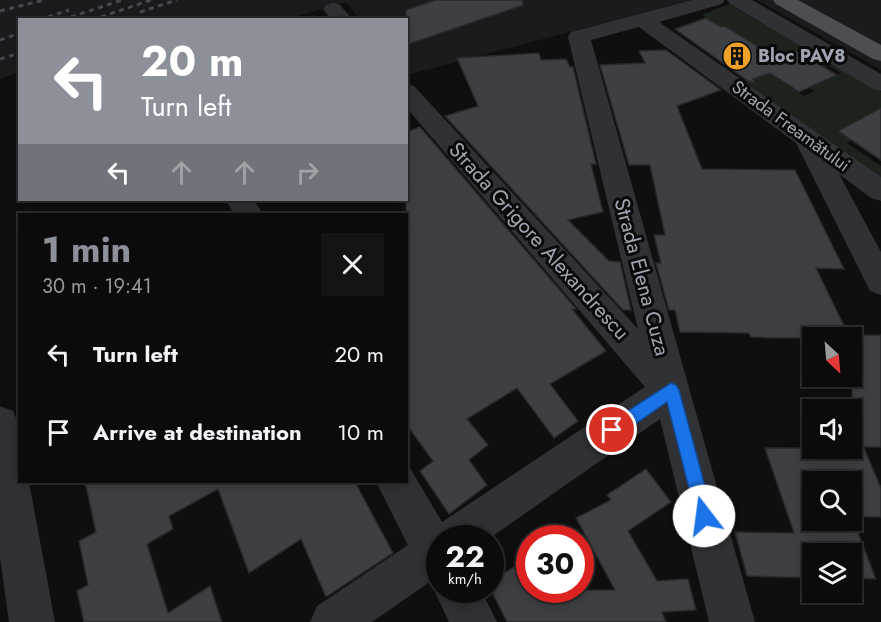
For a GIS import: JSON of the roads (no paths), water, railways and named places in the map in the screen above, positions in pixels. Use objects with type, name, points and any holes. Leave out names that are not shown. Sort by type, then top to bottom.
[{"type":"main road","points":[[783,0],[881,54]]},
{"type":"main road","points":[[821,0],[881,32]]},
{"type":"street","points":[[642,19],[716,0]]},
{"type":"street","points":[[737,0],[881,84]]},
{"type":"street","name":"Strada Elena Cuza","points":[[642,19],[579,37],[732,622]]},
{"type":"street","name":"Strada Freamătului","points":[[642,19],[881,191]]},
{"type":"street","name":"Strada Grigore Alexandrescu","points":[[408,94],[671,390]]},
{"type":"street","points":[[805,137],[881,282]]},
{"type":"street","points":[[478,525],[671,390]]},
{"type":"street","points":[[0,424],[32,622]]},
{"type":"street","points":[[397,483],[426,526]]},
{"type":"street","points":[[333,622],[426,561]]},
{"type":"street","points":[[463,603],[474,622]]},
{"type":"railway","points":[[0,11],[44,0]]},
{"type":"railway","points":[[68,18],[122,0]]},
{"type":"railway","points":[[98,18],[151,0]]},
{"type":"railway","points":[[140,12],[177,0]]},
{"type":"railway","points":[[45,18],[69,10]]},
{"type":"railway","points":[[0,40],[18,34]]},
{"type":"railway","points":[[0,59],[18,54]]},
{"type":"place","name":"Bloc PAV8","points":[[737,56]]}]
